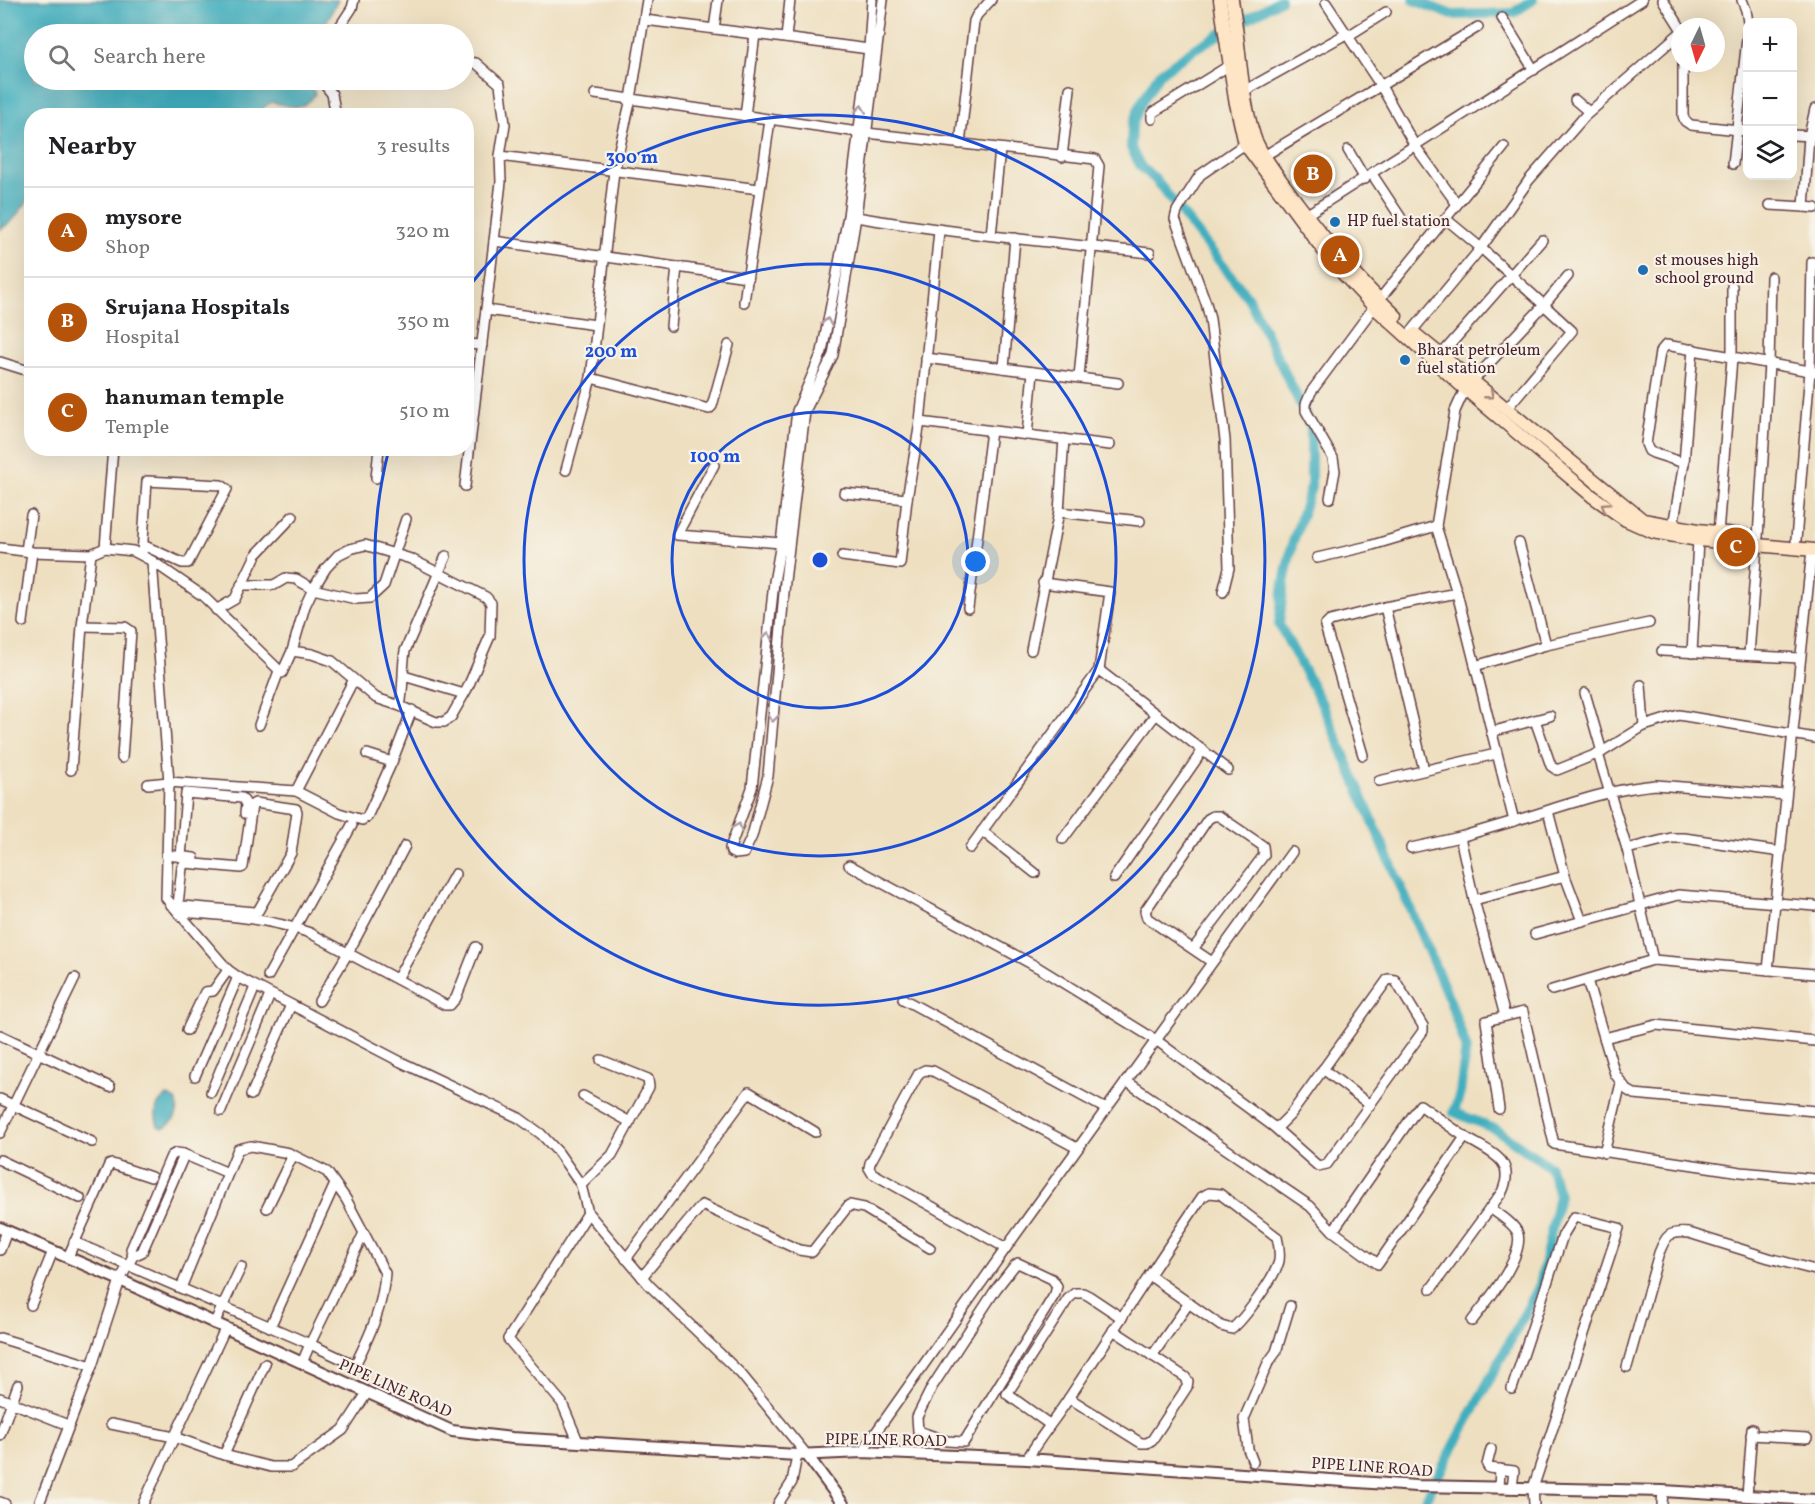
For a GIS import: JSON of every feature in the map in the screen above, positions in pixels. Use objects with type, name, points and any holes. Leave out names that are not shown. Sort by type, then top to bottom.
[{"type":"main road","points":[[1226,1],[1238,33],[1233,60],[1245,144],[1332,262],[1409,334],[1592,496],[1626,520],[1653,532],[1698,540],[1796,540],[1814,548]]},
{"type":"main road","points":[[1226,1],[1226,38],[1244,91],[1254,138],[1306,215],[1377,303]]},
{"type":"main road","points":[[1409,334],[1441,355],[1469,385],[1507,408],[1643,520],[1758,541],[1814,548]]},
{"type":"street","points":[[342,24],[352,8],[354,0]]},
{"type":"street","points":[[566,470],[591,378],[614,171],[631,99],[647,0]]},
{"type":"street","points":[[714,29],[718,0]]},
{"type":"street","points":[[786,38],[790,0]]},
{"type":"street","points":[[863,133],[872,0]]},
{"type":"street","points":[[852,217],[821,354],[797,411],[774,582],[752,788],[730,848],[735,854],[744,853],[752,837],[768,776],[785,581],[805,411],[833,355],[883,0]]},
{"type":"street","points":[[960,144],[974,21],[990,0]]},
{"type":"street","points":[[1306,215],[1642,0]]},
{"type":"street","points":[[1663,0],[1674,18]]},
{"type":"street","points":[[1742,0],[1747,18]]},
{"type":"street","points":[[1326,3],[1381,86],[1415,146],[1457,204]]},
{"type":"street","points":[[1244,91],[1386,12]]},
{"type":"street","points":[[1502,18],[1534,70]]},
{"type":"street","points":[[645,20],[869,49]]},
{"type":"street","points":[[1264,156],[1478,27]]},
{"type":"street","points":[[745,116],[755,34]]},
{"type":"street","points":[[1409,334],[1481,248],[1529,180],[1589,112],[1671,41]]},
{"type":"street","points":[[1152,119],[1154,112],[1233,60]]},
{"type":"street","points":[[474,63],[500,84],[505,124],[500,156],[501,182],[482,345],[474,385]]},
{"type":"street","points":[[1683,72],[1685,121],[1692,125],[1743,131]]},
{"type":"street","points":[[1733,164],[1743,72]]},
{"type":"street","points":[[328,90],[332,94],[335,108]]},
{"type":"street","points":[[1062,157],[1070,90]]},
{"type":"street","points":[[595,94],[863,133],[1095,159],[1098,162],[1079,377]]},
{"type":"street","points":[[1575,100],[1589,112]]},
{"type":"street","points":[[1804,207],[1815,109]]},
{"type":"street","points":[[744,302],[770,120]]},
{"type":"street","points":[[1797,135],[1812,136]]},
{"type":"street","points":[[1223,592],[1229,568],[1225,440],[1210,319],[1174,219],[1200,175],[1245,144]]},
{"type":"street","points":[[1330,498],[1335,471],[1333,458],[1306,411],[1311,392],[1377,303],[1504,147]]},
{"type":"street","points":[[991,235],[1000,150]]},
{"type":"street","points":[[1348,150],[1401,218]]},
{"type":"street","points":[[500,156],[759,189]]},
{"type":"street","points":[[1770,205],[1815,208]]},
{"type":"street","points":[[852,217],[939,231],[1150,253]]},
{"type":"street","points":[[1446,219],[1572,331],[1507,408]]},
{"type":"street","points":[[842,556],[900,564],[907,499],[920,422],[939,231]]},
{"type":"street","points":[[1004,368],[1015,238]]},
{"type":"street","points":[[1441,355],[1542,240]]},
{"type":"street","points":[[494,241],[747,277]]},
{"type":"street","points":[[1796,540],[1812,371],[1812,262]]},
{"type":"street","points":[[671,326],[677,267]]},
{"type":"street","points":[[1514,821],[1457,593],[1436,526],[1455,411],[1469,385],[1568,276]]},
{"type":"street","points":[[1749,655],[1769,364],[1771,278]]},
{"type":"street","points":[[1718,533],[1732,358],[1732,286]]},
{"type":"street","points":[[486,310],[596,325]]},
{"type":"street","points":[[474,344],[482,345]]},
{"type":"street","points":[[591,378],[709,409],[712,406],[729,345]]},
{"type":"street","points":[[1684,463],[1649,451],[1646,444],[1660,352],[1663,348],[1669,345],[1812,371]]},
{"type":"street","points":[[1673,526],[1684,463],[1693,349]]},
{"type":"street","points":[[821,354],[831,360]]},
{"type":"street","points":[[926,358],[1118,383]]},
{"type":"street","points":[[0,362],[24,370]]},
{"type":"street","points":[[1027,435],[1033,372]]},
{"type":"street","points":[[920,422],[1110,445]]},
{"type":"street","points":[[968,608],[992,431]]},
{"type":"street","points":[[1031,650],[1059,512],[1064,439]]},
{"type":"street","points":[[105,548],[112,456]]},
{"type":"street","points":[[376,478],[378,456]]},
{"type":"street","points":[[465,486],[467,456]]},
{"type":"street","points":[[714,465],[677,535],[781,543]]},
{"type":"street","points":[[142,555],[147,481],[221,485],[227,489],[188,563],[183,563],[143,545]]},
{"type":"street","points":[[844,493],[907,499]]},
{"type":"street","points":[[1059,512],[1140,521]]},
{"type":"street","points":[[23,622],[31,516]]},
{"type":"street","points":[[216,610],[235,599],[256,555],[293,516]]},
{"type":"street","points":[[241,585],[274,585],[286,578],[296,579],[314,589],[356,599],[370,598],[384,585],[406,519]]},
{"type":"street","points":[[1317,558],[1369,546],[1436,526]]},
{"type":"street","points":[[1692,653],[1698,540]]},
{"type":"street","points":[[1519,543],[1546,645]]},
{"type":"street","points":[[259,725],[279,671],[282,672],[292,651],[305,606],[326,568],[338,555],[366,545],[411,558],[486,597],[491,603],[490,636],[465,694],[451,717],[444,722],[436,722],[411,710],[376,698],[332,661],[312,654],[292,651]]},
{"type":"street","points":[[0,548],[91,554],[105,548],[133,551],[152,561],[202,596],[279,671]]},
{"type":"street","points":[[1768,970],[1799,658],[1814,548]]},
{"type":"street","points":[[70,770],[82,627],[91,554]]},
{"type":"street","points":[[400,706],[405,651],[446,556]]},
{"type":"street","points":[[152,561],[169,783],[166,855],[176,906],[228,970],[238,977],[401,1062],[519,1118],[541,1134],[581,1185],[588,1213],[642,1277],[741,1374],[802,1455],[843,1504]]},
{"type":"street","points":[[970,848],[1099,670],[1110,592],[1043,583]]},
{"type":"street","points":[[1363,755],[1325,626],[1330,621],[1386,607],[1457,593]]},
{"type":"street","points":[[1386,607],[1424,770]]},
{"type":"street","points":[[1475,666],[1546,645],[1649,623]]},
{"type":"street","points":[[82,627],[125,627],[131,631],[122,758]]},
{"type":"street","points":[[1662,651],[1799,658]]},
{"type":"street","points":[[1099,670],[1228,770]]},
{"type":"street","points":[[404,676],[465,694]]},
{"type":"street","points":[[296,791],[353,681]]},
{"type":"street","points":[[1641,685],[1644,726]]},
{"type":"street","points":[[1585,693],[1609,792],[1627,849],[1653,960]]},
{"type":"street","points":[[188,788],[296,791],[339,813],[362,820],[367,817],[392,762],[411,710]]},
{"type":"street","points":[[1063,839],[1156,714]]},
{"type":"street","points":[[1491,732],[1550,716]]},
{"type":"street","points":[[1536,720],[1553,769],[1561,769],[1600,753],[1644,726],[1679,716],[1815,738]]},
{"type":"street","points":[[1114,878],[1203,750]]},
{"type":"street","points":[[367,754],[392,762]]},
{"type":"street","points":[[1379,781],[1496,754]]},
{"type":"street","points":[[148,784],[169,783],[242,798],[246,804],[240,858],[237,861],[166,855]]},
{"type":"street","points":[[1411,848],[1460,837],[1609,792],[1656,785],[1786,795]]},
{"type":"street","points":[[181,857],[184,796],[188,788]]},
{"type":"street","points":[[255,803],[296,808],[291,853],[258,911],[176,906],[182,867],[185,863],[243,867],[252,805],[255,803]]},
{"type":"street","points":[[1548,811],[1565,876],[1582,921]]},
{"type":"street","points":[[1193,949],[1264,855],[1263,846],[1219,816],[1208,819],[1144,911],[1147,918],[1212,962]]},
{"type":"street","points":[[268,976],[352,825]]},
{"type":"street","points":[[982,831],[1035,873]]},
{"type":"street","points":[[1460,837],[1505,1016]]},
{"type":"street","points":[[1627,849],[1671,838],[1684,838],[1781,852]]},
{"type":"street","points":[[319,1001],[348,953],[405,846]]},
{"type":"street","points":[[862,1452],[1077,1148],[1292,852]]},
{"type":"street","points":[[849,865],[1039,968],[1156,1040],[1274,1127],[1321,1167],[1327,1164],[1424,1031],[1395,980],[1388,979],[1291,1114],[1279,1126],[1274,1127]]},
{"type":"street","points":[[397,979],[455,874]]},
{"type":"street","points":[[1474,900],[1565,876]]},
{"type":"street","points":[[1535,934],[1678,895],[1815,906]]},
{"type":"street","points":[[176,906],[239,916],[310,933],[441,1003],[450,1005],[456,998],[476,947]]},
{"type":"street","points":[[1552,990],[1653,960],[1815,974]]},
{"type":"street","points":[[187,1030],[205,992],[213,991],[228,970]]},
{"type":"street","points":[[195,1076],[238,977]]},
{"type":"street","points":[[0,1133],[75,978]]},
{"type":"street","points":[[1587,980],[1616,1074],[1621,1083],[1634,1094],[1815,1111]]},
{"type":"street","points":[[211,1092],[255,987]]},
{"type":"street","points":[[221,1111],[270,995]]},
{"type":"street","points":[[903,999],[1106,1109]]},
{"type":"street","points":[[251,1095],[291,1005]]},
{"type":"street","points":[[1499,1109],[1486,1021],[1523,1012],[1554,1144],[1741,1172],[1815,1179]]},
{"type":"street","points":[[1604,1038],[1656,1025],[1815,1041]]},
{"type":"street","points":[[0,1035],[110,1087]]},
{"type":"street","points":[[581,1185],[612,1155],[649,1088],[648,1079],[601,1060]]},
{"type":"street","points":[[1323,1069],[1370,1105]]},
{"type":"street","points":[[1006,1248],[872,1173],[870,1163],[919,1073],[925,1070],[933,1071],[1077,1148]]},
{"type":"street","points":[[1126,1081],[1310,1206],[1333,1231],[1378,1264],[1465,1137]]},
{"type":"street","points":[[1604,1153],[1621,1083]]},
{"type":"street","points":[[626,1259],[749,1092],[814,1132]]},
{"type":"street","points":[[583,1096],[630,1122]]},
{"type":"street","points":[[0,1099],[92,1142]]},
{"type":"street","points":[[1333,1231],[1420,1105],[1503,1161],[1508,1176],[1490,1208],[1431,1289]]},
{"type":"street","points":[[74,1242],[355,1365],[369,1336],[379,1307],[385,1273],[346,1199],[327,1172],[292,1155],[251,1146],[238,1149],[181,1288]]},
{"type":"street","points":[[39,1504],[92,1366],[120,1280],[133,1256],[131,1249],[171,1156],[176,1153],[183,1154],[228,1173]]},
{"type":"street","points":[[267,1208],[292,1155]]},
{"type":"street","points":[[0,1160],[80,1198]]},
{"type":"street","points":[[68,1257],[109,1165],[151,1177]]},
{"type":"street","points":[[270,1326],[335,1184]]},
{"type":"street","points":[[1027,1459],[1049,1424],[1069,1398],[1149,1275],[1202,1197],[1209,1193],[1220,1194],[1277,1237],[1280,1250],[1279,1263],[1241,1322],[1232,1329],[1221,1326],[1149,1275]]},
{"type":"street","points":[[642,1277],[702,1204],[799,1250],[812,1252],[849,1205],[864,1208],[930,1248]]},
{"type":"street","points":[[1472,1321],[1511,1266],[1518,1241],[1515,1230],[1490,1208]]},
{"type":"street","points":[[578,1441],[562,1403],[508,1339],[588,1213]]},
{"type":"street","points":[[1512,1389],[1563,1235],[1572,1219],[1574,1217],[1619,1228],[1533,1488],[1534,1504]]},
{"type":"street","points":[[0,1250],[4,1229]]},
{"type":"street","name":"PIPE LINE ROAD","points":[[4,1229],[452,1431],[512,1438],[802,1455],[862,1452],[1027,1459],[1416,1486],[1663,1491],[1815,1500]]},
{"type":"street","points":[[1627,1367],[1659,1253],[1669,1234],[1689,1233],[1815,1270]]},
{"type":"street","points":[[302,1363],[363,1234]]},
{"type":"street","points":[[31,1305],[53,1251]]},
{"type":"street","points":[[1018,1263],[1052,1279],[1056,1286],[1055,1294],[964,1442],[947,1441],[918,1431],[917,1417],[932,1387],[996,1289],[1018,1263]]},
{"type":"street","points":[[214,1324],[241,1267]]},
{"type":"street","points":[[983,1280],[996,1289]]},
{"type":"street","points":[[1049,1424],[1007,1394],[1068,1299],[1075,1293],[1083,1293],[1122,1318]]},
{"type":"street","points":[[1152,1356],[1189,1303]]},
{"type":"street","points":[[1253,1462],[1248,1449],[1244,1419],[1268,1363],[1276,1352],[1290,1306]]},
{"type":"street","points":[[143,1504],[225,1329]]},
{"type":"street","points":[[1069,1398],[1141,1443],[1147,1443],[1152,1440],[1187,1387],[1188,1382],[1185,1377],[1113,1330]]},
{"type":"street","points":[[0,1338],[92,1366]]},
{"type":"street","points":[[224,1455],[265,1364]]},
{"type":"street","points":[[915,1377],[932,1387]]},
{"type":"street","points":[[0,1435],[18,1385]]},
{"type":"street","points":[[111,1424],[174,1437],[224,1455],[271,1467],[291,1467],[343,1430],[367,1393]]},
{"type":"street","points":[[0,1398],[68,1425]]},
{"type":"street","points":[[1747,1496],[1752,1432],[1807,1438]]},
{"type":"street","points":[[1491,1449],[1487,1465],[1489,1468],[1514,1471],[1512,1488]]},
{"type":"street","points":[[778,1504],[792,1482],[802,1455]]},
{"type":"street","points":[[1499,1488],[1500,1469]]},
{"type":"street","points":[[1662,1504],[1663,1491]]},
{"type":"street","points":[[0,1503],[5,1504]]},
{"type":"water","points":[[0,0],[338,0],[325,24],[24,24],[24,90],[313,90],[315,94],[306,104],[296,107],[272,102],[264,108],[24,108],[24,206],[13,220],[0,230]]},
{"type":"water","points":[[168,1096],[176,1100],[178,1109],[170,1124],[162,1128],[158,1126],[156,1113],[160,1101]]},
{"type":"waterway","points":[[1280,0],[1194,49],[1159,74],[1140,105],[1132,126],[1131,148],[1141,167],[1155,179],[1249,299],[1311,426],[1311,487],[1292,545],[1279,624],[1322,704],[1450,1001],[1466,1047],[1460,1093],[1454,1112],[1497,1130],[1550,1167],[1559,1195],[1540,1285],[1423,1504]]},
{"type":"waterway","points":[[1414,0],[1452,15],[1513,13],[1533,0]]},
{"type":"place","name":"Srujana Hospitals","points":[[1313,174]]},
{"type":"place","name":"HP fuel station","points":[[1335,222]]},
{"type":"place","name":"mysore","points":[[1340,255]]},
{"type":"place","name":"st mouses high school ground","points":[[1643,270]]},
{"type":"place","name":"Bharat petroleum fuel station","points":[[1405,360]]},
{"type":"place","name":"hanuman temple","points":[[1736,547]]}]
